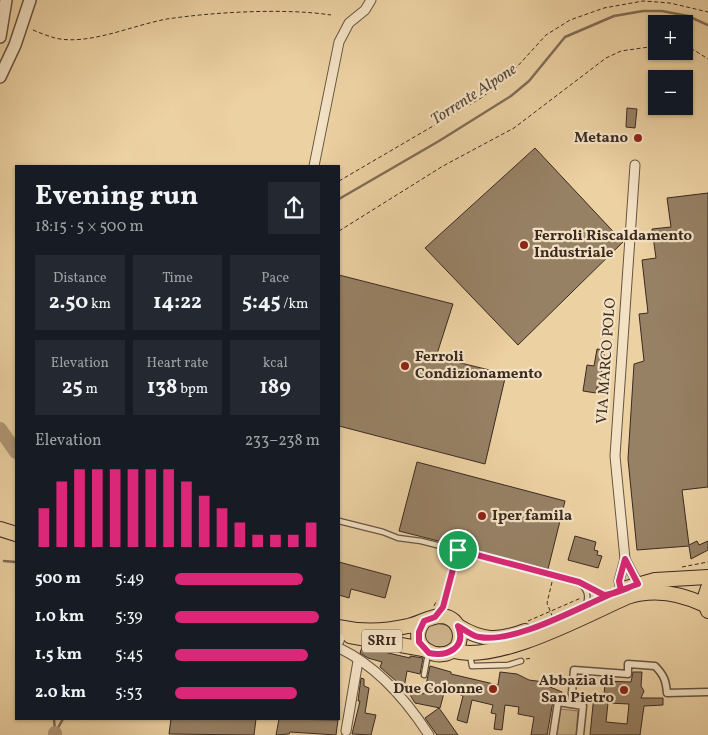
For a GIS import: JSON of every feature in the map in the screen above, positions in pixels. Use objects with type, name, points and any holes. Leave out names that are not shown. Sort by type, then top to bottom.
[{"type":"main road","points":[[0,528],[15,534]]},
{"type":"main road","points":[[0,534],[15,539]]},
{"type":"main road","points":[[0,539],[15,539]]},
{"type":"main road","points":[[426,651],[418,638],[421,626],[442,621],[480,637],[508,636],[585,599],[655,580],[708,577]]},
{"type":"main road","points":[[706,608],[704,600],[708,588]]},
{"type":"main road","name":"SR11","points":[[340,640],[445,654],[454,651],[469,653],[506,647],[542,637],[627,597],[640,593],[668,593],[688,598],[706,608]]},
{"type":"main road","points":[[442,621],[460,633],[460,642],[454,651]]},
{"type":"main road","name":"SR11","points":[[340,640],[357,630],[381,630],[442,621]]},
{"type":"street","points":[[0,37],[6,0]]},
{"type":"street","points":[[26,16],[30,0]]},
{"type":"street","points":[[0,77],[26,16],[35,0]]},
{"type":"street","points":[[314,165],[339,42],[349,23],[365,10],[371,0]]},
{"type":"street","name":"VIA MARCO POLO","points":[[615,592],[625,559],[615,443],[635,164]]},
{"type":"street","name":"VIA MARCO POLO","points":[[625,559],[638,584]]},
{"type":"street","points":[[340,640],[358,661],[372,670],[396,692],[429,735]]},
{"type":"street","points":[[346,731],[358,661]]},
{"type":"street","points":[[571,704],[574,670],[628,674],[628,664],[655,666],[663,674],[667,693],[708,692]]},
{"type":"street","points":[[552,735],[558,702],[583,706],[580,735]]},
{"type":"lane","points":[[340,521],[383,532],[398,538],[458,550],[579,582],[599,593],[615,592]]},
{"type":"lane","points":[[442,621],[444,603],[458,550]]},
{"type":"lane","points":[[579,582],[586,590],[588,598],[585,599]]},
{"type":"lane","points":[[442,621],[444,603]]},
{"type":"lane","points":[[424,675],[426,651]]},
{"type":"lane","points":[[469,653],[472,666],[500,666],[521,662]]},
{"type":"path","points":[[340,180],[481,98],[505,80],[546,34],[570,20],[604,8],[642,1],[670,3],[708,12]]},
{"type":"path","points":[[33,30],[55,38],[71,39],[92,37],[170,19],[267,13],[311,12],[331,15]]},
{"type":"path","points":[[340,230],[443,166],[514,128],[606,58],[621,51],[648,47]]},
{"type":"path","points":[[693,50],[708,59]]},
{"type":"path","points":[[679,567],[708,562]]},
{"type":"path","points":[[541,572],[540,577],[552,580],[547,603]]},
{"type":"path","points":[[523,623],[585,599]]},
{"type":"shaded area","points":[[434,623],[445,625],[452,631],[455,638],[449,647],[435,648],[427,644],[424,632],[427,626]]},
{"type":"shaded area","points":[[561,709],[578,711],[576,735],[556,735]]},
{"type":"building","points":[[627,108],[637,109],[635,128],[626,127]]},
{"type":"building","name":"Ferroli Riscaldamento Industriale","points":[[535,148],[623,242],[518,345],[425,248]]},
{"type":"building","points":[[708,193],[708,487],[682,490],[689,545],[697,541],[699,545],[708,541],[708,550],[691,559],[689,546],[637,550],[628,459],[634,364],[644,361],[639,314],[648,313],[642,260],[656,258],[652,229],[671,227],[667,198]]},
{"type":"building","name":"Ferroli Condizionamento","points":[[340,275],[453,304],[436,357],[506,374],[485,464],[340,426]]},
{"type":"building","points":[[597,349],[605,350],[599,387],[597,387],[596,393],[583,391],[587,365],[594,366]]},
{"type":"building","points":[[417,462],[565,501],[548,569],[399,531]]},
{"type":"building","points":[[575,536],[596,542],[594,550],[598,551],[597,555],[602,556],[598,568],[568,560]]},
{"type":"building","points":[[340,562],[391,576],[385,598],[351,589],[349,598],[340,595]]},
{"type":"building","points":[[362,647],[410,658],[410,656],[423,658],[420,674],[407,671],[404,688],[380,667],[382,662],[368,658],[360,653]]},
{"type":"building","points":[[430,666],[451,672],[451,674],[498,685],[500,672],[517,674],[529,680],[544,682],[543,684],[562,692],[561,697],[553,701],[547,735],[531,735],[534,717],[518,714],[519,707],[505,705],[502,730],[494,729],[496,714],[491,713],[493,705],[472,700],[467,723],[457,720],[463,696],[451,691],[450,694],[444,693],[440,708],[415,703],[407,690],[424,694]]},
{"type":"building","points":[[633,672],[642,672],[641,686],[644,691],[641,698],[663,698],[663,705],[644,706],[640,735],[590,735],[594,695],[604,696],[605,681],[631,682]],"holes":[[[608,703],[629,704],[627,724],[606,722]]]},
{"type":"building","points":[[361,678],[364,679],[364,686],[369,688],[365,713],[376,715],[371,735],[352,734],[360,701],[358,701]]},
{"type":"building","points":[[439,708],[458,735],[437,735],[425,718]]},
{"type":"building","points":[[171,720],[256,720],[254,735],[169,734]]},
{"type":"building","points":[[279,720],[338,720],[336,735],[290,732],[289,734],[276,735]]},
{"type":"waterway","name":"Torrente Alpone","points":[[340,198],[439,141],[511,96],[529,81],[565,37],[614,16],[643,11],[662,11],[688,16],[708,25]]},
{"type":"waterway","points":[[0,429],[15,451]]},
{"type":"waterway","points":[[4,561],[15,562]]},
{"type":"waterway","points":[[54,720],[55,731]]},
{"type":"waterway","name":"Torrente Alpone","points":[[55,733],[62,720]]},
{"type":"place","name":"Metano","points":[[638,138]]},
{"type":"place","name":"Ferroli Riscaldamento Industriale","points":[[524,245]]},
{"type":"place","name":"Ferroli Condizionamento","points":[[405,366]]},
{"type":"place","name":"Iper famila","points":[[482,516]]},
{"type":"place","name":"Due Colonne","points":[[493,689]]},
{"type":"place","name":"Abbazia di San Pietro","points":[[624,690]]},
{"type":"route","points":[[458,550],[443,607],[435,617],[424,621],[419,632],[419,642],[423,649],[429,653],[445,654],[454,651],[460,642],[461,636],[458,626],[480,637],[494,638],[514,635],[621,590],[619,581],[625,559],[638,584],[621,590],[619,590],[608,595],[604,595],[586,584],[458,550]]}]
